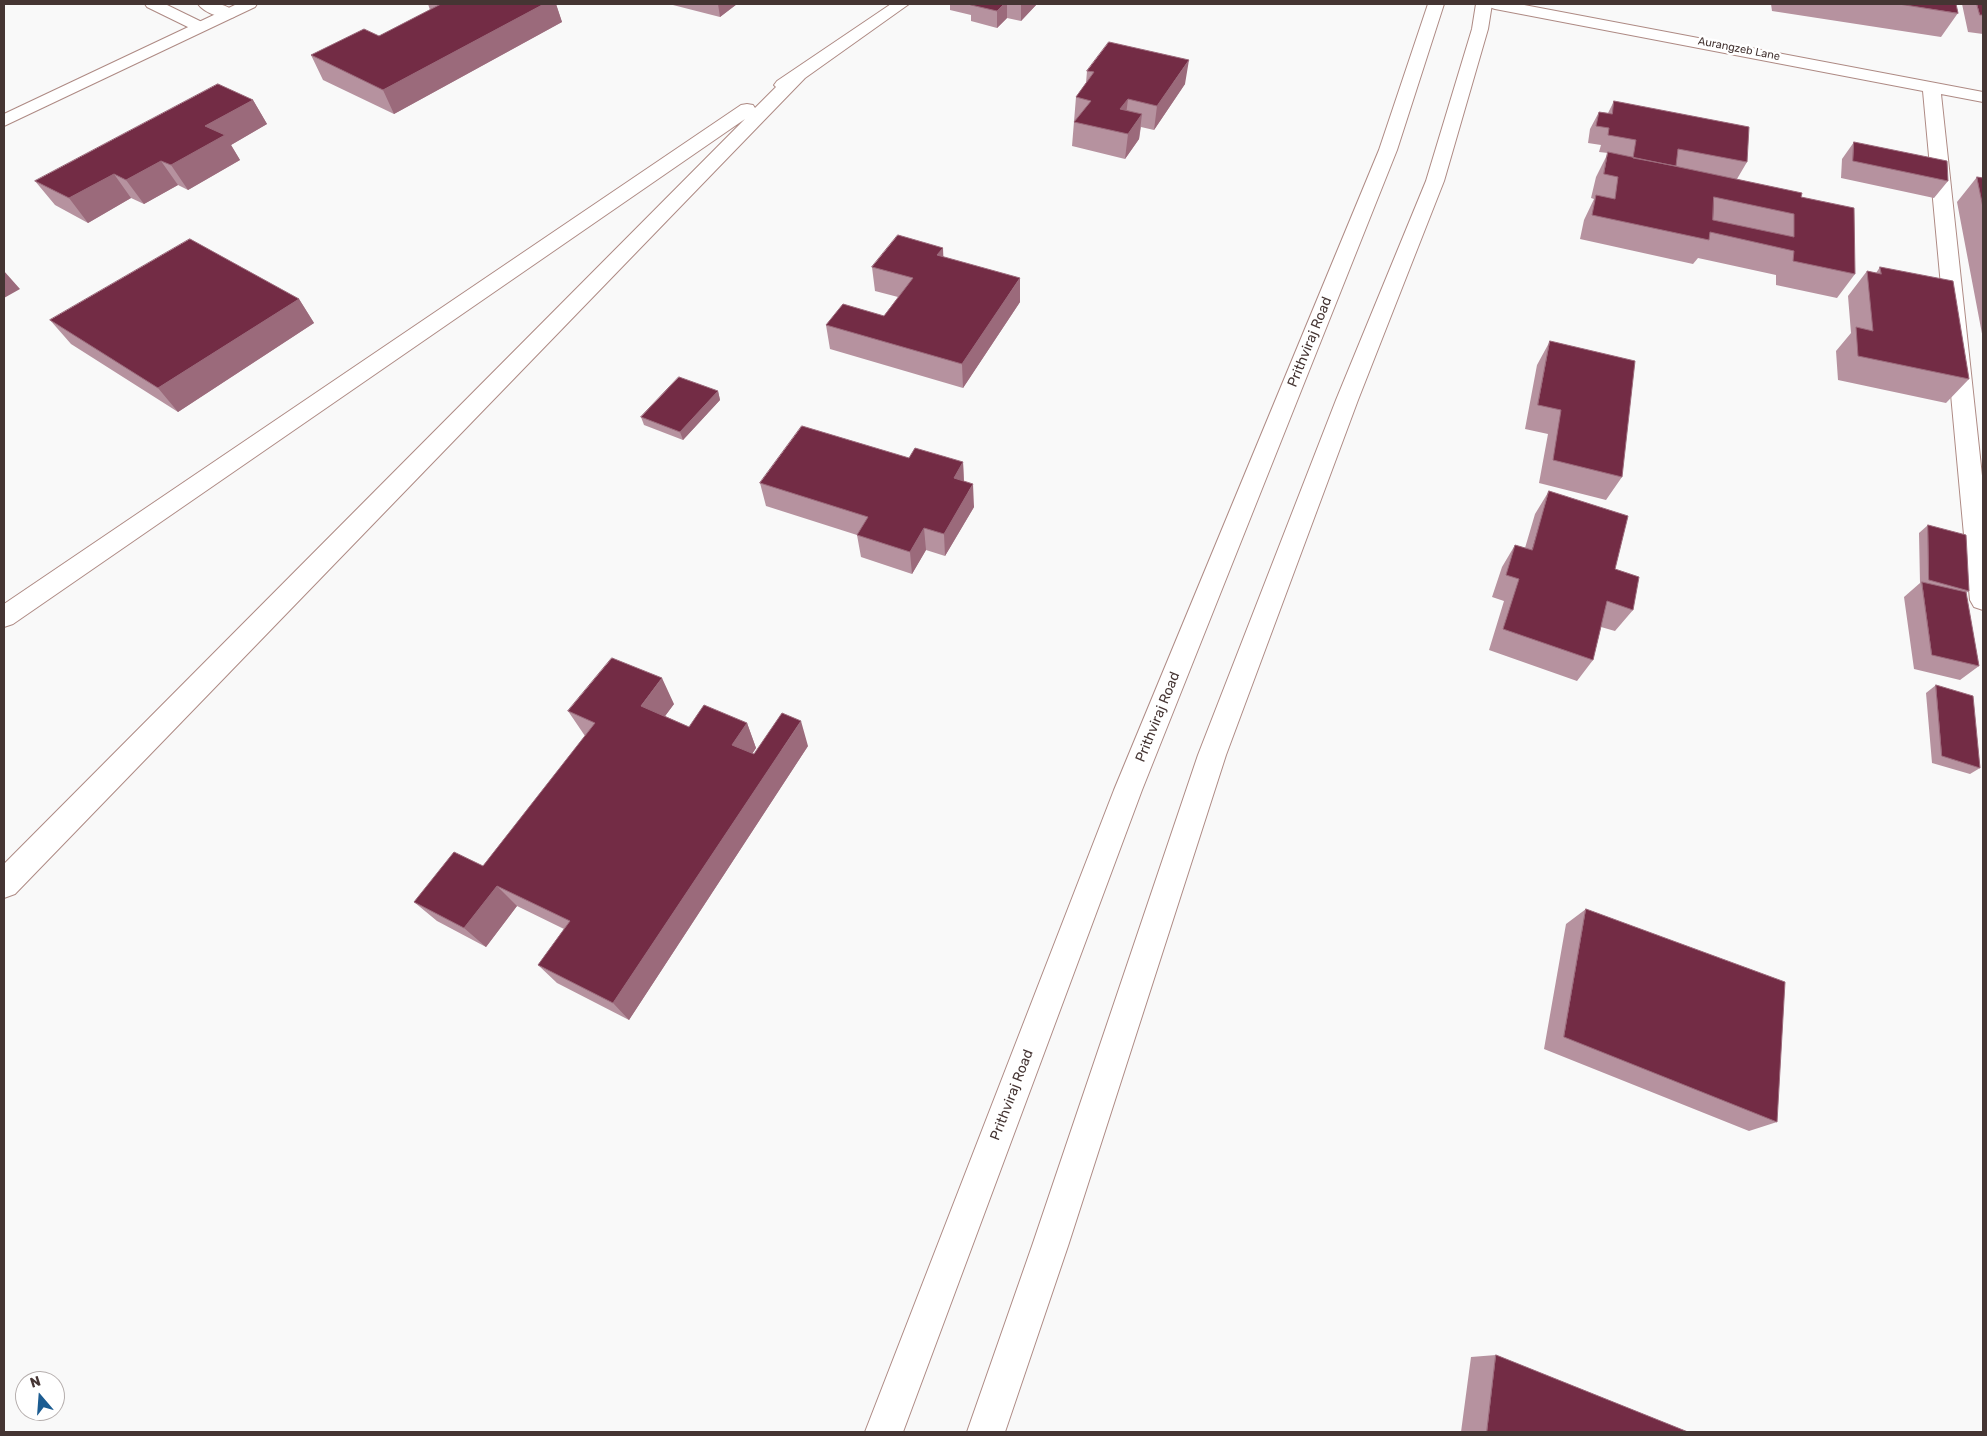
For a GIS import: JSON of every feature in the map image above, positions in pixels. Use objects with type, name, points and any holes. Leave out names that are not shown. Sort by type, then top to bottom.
[{"type":"street","points":[[153,4],[200,27]]},
{"type":"street","points":[[206,4],[228,14]]},
{"type":"street","points":[[4,121],[249,4]]},
{"type":"street","points":[[4,617],[901,4]]},
{"type":"street","name":"Prithviraj Road","points":[[884,1432],[1128,790],[1388,150],[1436,4]]},
{"type":"street","points":[[986,1432],[1050,1246],[1212,755],[1347,400],[1435,181],[1480,29],[1484,4]]},
{"type":"street","name":"Aurangzeb Lane","points":[[1495,4],[1983,97]]},
{"type":"street","points":[[4,884],[798,74]]},
{"type":"street","points":[[1931,87],[1983,600]]},
{"type":"building","points":[[441,4],[544,4],[383,90],[311,55],[364,29],[379,36]]},
{"type":"building","points":[[972,4],[1004,4],[997,11]]},
{"type":"building","points":[[1899,4],[1956,4],[1958,13]]},
{"type":"building","points":[[1977,4],[1983,4],[1983,15],[1980,15]]},
{"type":"building","points":[[1109,42],[1189,60],[1157,106],[1128,99],[1120,109],[1142,114],[1128,134],[1074,122],[1091,101],[1076,97],[1094,72],[1087,71]]},
{"type":"building","points":[[218,84],[253,100],[205,126],[225,135],[171,165],[161,161],[126,180],[114,174],[69,198],[35,181]]},
{"type":"building","points":[[1614,101],[1749,127],[1747,162],[1678,149],[1676,166],[1633,158],[1636,140],[1608,135],[1609,128],[1596,126],[1599,112],[1612,114]]},
{"type":"building","points":[[1854,142],[1947,161],[1948,181],[1853,161]]},
{"type":"building","points":[[1608,152],[1802,193],[1801,197],[1854,208],[1855,274],[1793,261],[1794,251],[1710,232],[1709,240],[1592,215],[1596,195],[1615,199],[1618,177],[1604,174]],"holes":[[[1714,197],[1794,214],[1794,237],[1713,220]]]},
{"type":"building","points":[[1977,177],[1983,178],[1983,207]]},
{"type":"building","points":[[898,235],[943,248],[937,255],[1020,278],[962,364],[826,325],[843,304],[884,316],[913,278],[872,267]]},
{"type":"building","points":[[190,239],[299,299],[158,388],[50,320]]},
{"type":"building","points":[[1880,267],[1953,281],[1969,379],[1858,356],[1856,327],[1873,331],[1867,271],[1881,274]]},
{"type":"building","points":[[1550,341],[1635,361],[1622,477],[1553,460],[1561,410],[1538,405]]},
{"type":"building","points":[[679,377],[718,391],[680,432],[641,417]]},
{"type":"building","points":[[802,426],[909,458],[915,448],[963,462],[954,478],[973,484],[944,534],[924,528],[910,552],[857,535],[868,517],[760,483]]},
{"type":"building","points":[[1549,491],[1628,516],[1615,569],[1639,577],[1633,610],[1607,601],[1593,660],[1503,629],[1519,579],[1506,575],[1515,545],[1532,550]]},
{"type":"building","points":[[1928,525],[1966,535],[1969,591],[1929,580]]},
{"type":"building","points":[[1922,582],[1966,592],[1979,666],[1932,655]]},
{"type":"building","points":[[612,658],[662,678],[641,706],[689,727],[704,705],[747,723],[732,745],[754,754],[782,713],[801,721],[613,1003],[538,965],[570,921],[497,886],[464,928],[414,902],[454,852],[483,866],[595,723],[568,711]]},
{"type":"building","points":[[1936,685],[1973,696],[1980,768],[1942,756]]},
{"type":"building","points":[[1586,909],[1785,982],[1777,1122],[1564,1037]]},
{"type":"building","points":[[1496,1355],[1688,1432],[1487,1432]]}]
